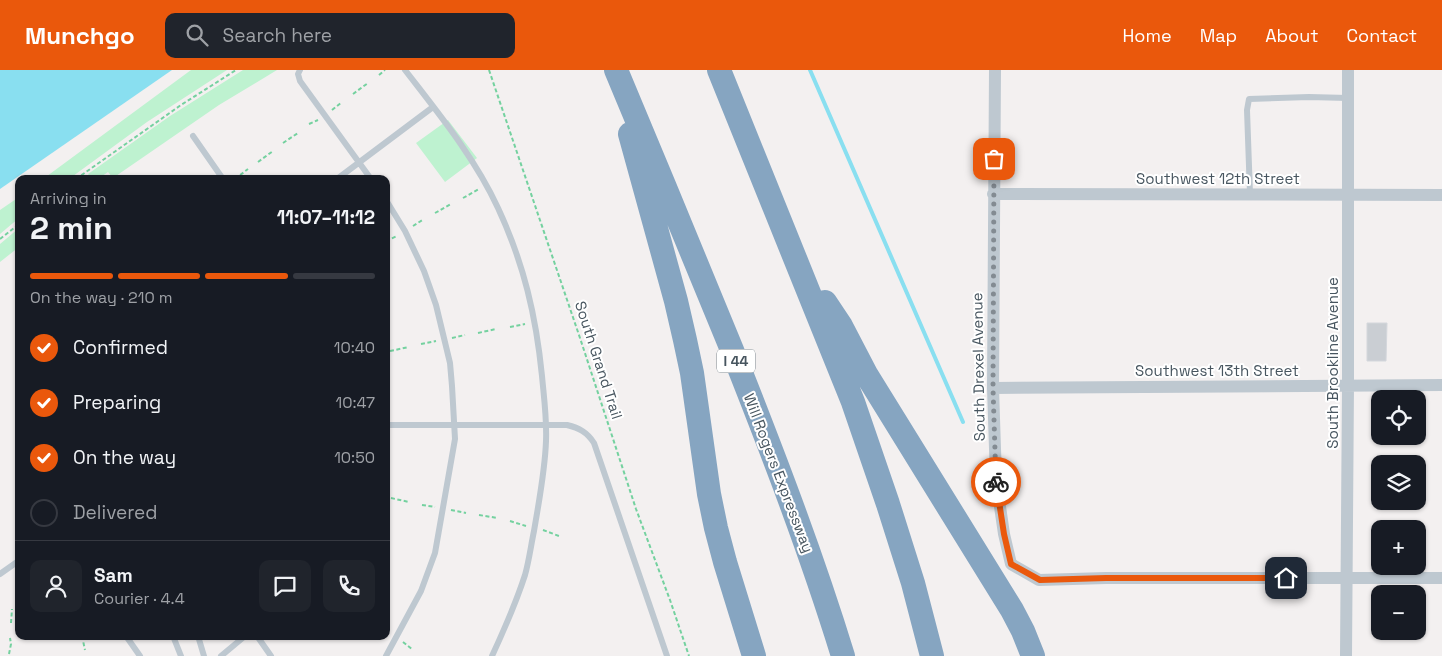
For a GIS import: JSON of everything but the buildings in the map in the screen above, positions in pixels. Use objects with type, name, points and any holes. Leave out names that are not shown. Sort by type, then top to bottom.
[{"type":"highway","points":[[612,70],[676,301],[692,373],[709,494],[716,528],[754,656]]},
{"type":"highway","name":"Will Rogers Expressway","points":[[616,70],[693,254],[789,496],[824,594],[843,656]]},
{"type":"highway","points":[[719,70],[846,384],[907,566],[932,656]]},
{"type":"highway","points":[[794,255],[840,326],[871,382],[1012,610],[1024,632],[1033,656]]},
{"type":"street","name":"South Drexel Avenue","points":[[995,70],[993,388],[996,478],[1004,534],[1011,564],[1040,580],[1106,578],[1346,579]]},
{"type":"street","name":"South Brookline Avenue","points":[[1346,656],[1348,70]]},
{"type":"street","name":"Southwest 12th Street","points":[[993,194],[1442,195]]},
{"type":"street","name":"Southwest 13th Street","points":[[993,388],[1442,385]]},
{"type":"street","points":[[1346,579],[1442,578]]},
{"type":"lane","points":[[300,70],[298,74],[300,81],[368,175]]},
{"type":"lane","points":[[406,70],[475,165],[498,207],[529,292],[535,322],[546,413],[546,442],[541,491],[525,574],[507,624],[492,656]]},
{"type":"lane","points":[[1250,194],[1247,110],[1249,99],[1348,98]]},
{"type":"lane","points":[[342,175],[433,107]]},
{"type":"lane","points":[[193,136],[220,175]]},
{"type":"lane","points":[[386,656],[421,591],[435,554],[455,439],[450,363],[436,305],[424,271],[405,231],[390,207]]},
{"type":"lane","points":[[390,424],[573,426],[589,435],[594,443],[667,656]]},
{"type":"lane","points":[[0,574],[15,563]]},
{"type":"lane","points":[[129,640],[140,656]]},
{"type":"lane","points":[[175,640],[181,656]]},
{"type":"lane","points":[[199,640],[204,656]]},
{"type":"lane","points":[[221,656],[240,640]]},
{"type":"lane","points":[[259,640],[271,656]]},
{"type":"path","points":[[82,175],[180,105],[236,70]]},
{"type":"path","points":[[379,75],[385,70]]},
{"type":"path","name":"South Grand Trail","points":[[489,70],[636,509],[678,623],[688,656]]},
{"type":"path","points":[[353,94],[368,83]]},
{"type":"path","points":[[330,112],[342,102]]},
{"type":"path","points":[[309,124],[319,120]]},
{"type":"path","points":[[283,143],[298,132]]},
{"type":"path","points":[[258,162],[273,151]]},
{"type":"path","points":[[240,175],[248,169]]},
{"type":"path","points":[[463,198],[479,189]]},
{"type":"path","points":[[435,213],[451,204]]},
{"type":"path","points":[[410,228],[424,219]]},
{"type":"path","points":[[0,239],[15,227]]},
{"type":"path","points":[[390,239],[399,235]]},
{"type":"path","points":[[510,327],[528,323]]},
{"type":"path","points":[[478,333],[496,329]]},
{"type":"path","points":[[456,337],[465,335]]},
{"type":"path","points":[[421,344],[437,341]]},
{"type":"path","points":[[390,351],[408,347]]},
{"type":"path","points":[[391,498],[409,502]]},
{"type":"path","points":[[422,505],[437,508]]},
{"type":"path","points":[[451,510],[466,513]]},
{"type":"path","points":[[479,515],[498,518]]},
{"type":"path","points":[[510,521],[528,526]]},
{"type":"path","points":[[541,529],[559,536]]},
{"type":"path","points":[[11,623],[12,609]]},
{"type":"path","points":[[10,638],[10,654]]},
{"type":"path","points":[[83,640],[85,650]]},
{"type":"path","points":[[401,641],[413,650]]},
{"type":"green space","points":[[191,70],[227,70],[147,122],[74,175],[48,175]]},
{"type":"green space","points":[[243,70],[277,70],[219,105],[117,175],[110,175],[108,172],[104,175],[88,174],[170,116]]},
{"type":"green space","points":[[448,120],[477,158],[445,182],[416,143]]},
{"type":"green space","points":[[15,200],[15,221],[0,234],[0,210]]},
{"type":"green space","points":[[15,231],[15,250],[0,262],[0,244]]},
{"type":"water","points":[[0,70],[172,70],[20,175],[15,175],[15,179],[0,189]]},
{"type":"waterway","points":[[810,70],[963,422]]},
{"type":"way so far","points":[[994,159],[993,388],[996,482]]},
{"type":"route","points":[[996,482],[1011,564],[1040,580],[1286,578]]}]
